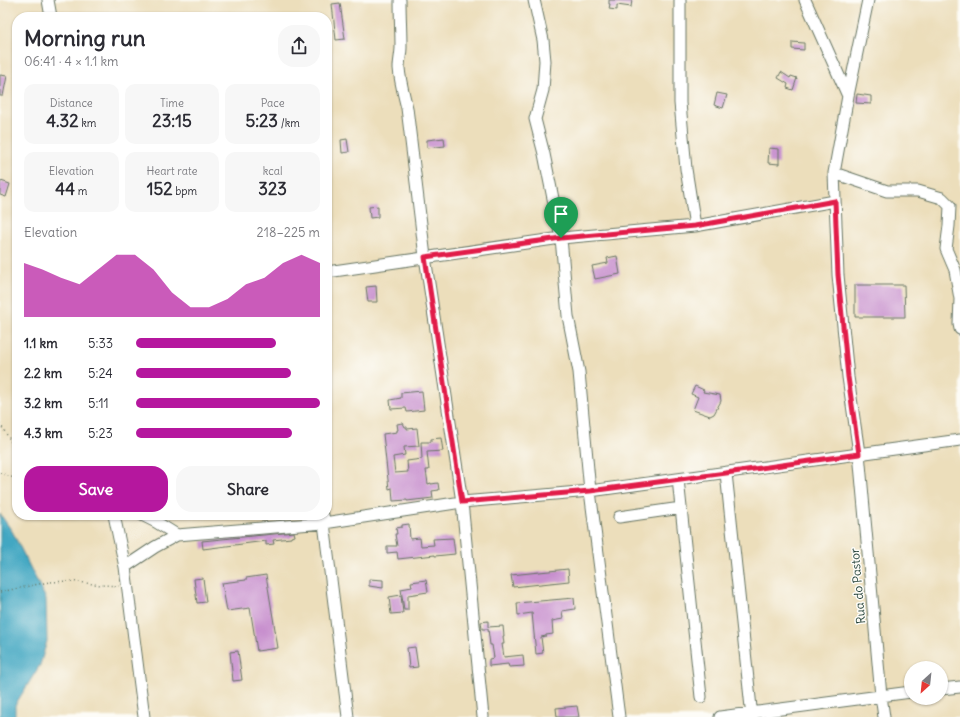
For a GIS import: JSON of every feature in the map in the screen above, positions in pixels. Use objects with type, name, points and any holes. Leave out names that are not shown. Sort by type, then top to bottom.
[{"type":"street","points":[[48,0],[50,12]]},
{"type":"street","points":[[400,0],[401,49],[399,71],[408,108],[425,257],[462,502],[483,717]]},
{"type":"street","points":[[534,0],[543,40],[545,61],[543,90],[535,119],[544,154],[561,238],[568,316],[579,372],[590,491],[619,717]]},
{"type":"street","points":[[680,0],[680,103],[686,169],[695,226]]},
{"type":"street","points":[[805,0],[848,96]]},
{"type":"street","name":"Rua do Pastor","points":[[868,0],[834,173],[838,275],[846,361],[859,454],[884,717]]},
{"type":"street","points":[[834,173],[887,191],[918,191],[942,198],[950,206],[946,249],[955,270],[960,299],[960,328]]},
{"type":"street","points":[[332,271],[561,238],[695,226],[835,201]]},
{"type":"street","points":[[332,518],[462,502],[590,491],[960,440]]},
{"type":"street","points":[[726,473],[752,715]]},
{"type":"street","points":[[678,479],[701,697]]},
{"type":"street","points":[[619,517],[682,508]]},
{"type":"street","points":[[115,520],[125,567],[144,717]]},
{"type":"street","points":[[152,520],[177,535]]},
{"type":"street","points":[[125,567],[177,535],[315,520]]},
{"type":"street","points":[[324,520],[348,717]]},
{"type":"street","points":[[948,688],[960,687]]},
{"type":"street","points":[[720,717],[752,715],[904,693]]},
{"type":"path","points":[[0,424],[12,443]]},
{"type":"path","points":[[0,473],[12,477]]},
{"type":"path","points":[[0,592],[49,582],[69,581],[101,585],[127,586]]},
{"type":"water","points":[[0,514],[12,531],[46,599],[47,641],[40,665],[15,705],[15,717],[0,717]]},
{"type":"building","points":[[609,0],[632,0],[631,7],[617,5],[617,10],[609,9]]},
{"type":"building","points":[[340,3],[345,39],[336,40],[332,4]]},
{"type":"building","points":[[792,42],[804,43],[804,50],[792,49]]},
{"type":"building","points":[[781,72],[790,78],[791,76],[797,78],[793,90],[787,88],[788,84],[778,78]]},
{"type":"building","points":[[0,75],[7,76],[3,96],[0,96]]},
{"type":"building","points":[[717,93],[727,95],[723,108],[714,105]]},
{"type":"building","points":[[857,94],[871,96],[871,104],[856,103]]},
{"type":"building","points":[[444,138],[445,146],[427,148],[427,140]]},
{"type":"building","points":[[347,139],[349,152],[342,153],[341,140]]},
{"type":"building","points":[[769,148],[779,149],[779,164],[768,163]]},
{"type":"building","points":[[1,181],[10,184],[6,197],[0,195]]},
{"type":"building","points":[[378,206],[378,217],[370,218],[369,207]]},
{"type":"building","points":[[617,256],[620,274],[595,279],[592,266],[608,263],[607,258]]},
{"type":"building","points":[[855,285],[904,285],[905,317],[855,317]]},
{"type":"building","points":[[376,286],[377,302],[368,302],[366,287]]},
{"type":"building","points":[[695,386],[704,390],[703,392],[720,395],[721,401],[714,414],[710,416],[693,410],[698,397],[691,394]]},
{"type":"building","points":[[422,391],[424,410],[407,412],[406,408],[391,409],[390,400],[401,398],[401,393]]},
{"type":"building","points":[[403,423],[407,429],[417,428],[419,446],[404,447],[405,455],[393,457],[395,473],[408,472],[407,461],[422,459],[421,442],[431,442],[431,439],[441,438],[443,451],[427,452],[429,470],[426,470],[428,484],[438,483],[439,490],[432,491],[433,498],[393,501],[392,488],[389,489],[383,434],[397,432],[397,424]]},
{"type":"building","points":[[409,524],[410,539],[420,538],[421,546],[434,545],[433,539],[453,538],[455,554],[398,559],[397,552],[387,553],[387,546],[397,546],[395,534],[397,534],[396,528]]},
{"type":"building","points":[[294,532],[295,536],[291,538],[273,540],[274,544],[266,545],[266,541],[203,549],[202,541]]},
{"type":"building","points":[[568,569],[569,581],[513,587],[511,575]]},
{"type":"building","points":[[266,575],[278,648],[257,651],[250,608],[227,611],[222,583],[246,580],[246,578]]},
{"type":"building","points":[[203,578],[206,602],[197,603],[194,579]]},
{"type":"building","points":[[369,579],[383,580],[383,588],[369,586]]},
{"type":"building","points":[[426,580],[428,592],[408,595],[408,610],[404,610],[401,589],[412,587],[411,582]]},
{"type":"building","points":[[401,595],[403,613],[391,614],[389,597]]},
{"type":"building","points":[[574,598],[575,609],[562,611],[563,619],[552,621],[553,634],[541,637],[543,653],[536,654],[532,613],[518,615],[517,603]]},
{"type":"building","points":[[488,621],[488,627],[503,626],[504,644],[502,644],[504,657],[523,655],[524,666],[509,667],[508,664],[489,666],[489,659],[494,658],[492,645],[490,645],[488,629],[482,629],[481,622]]},
{"type":"building","points":[[415,647],[418,667],[409,668],[407,648]]},
{"type":"building","points":[[238,651],[242,680],[233,681],[230,652]]},
{"type":"building","points":[[577,706],[579,717],[557,717],[556,708]]},
{"type":"route","points":[[835,201],[838,275],[848,377],[859,454],[590,491],[462,502],[425,257],[561,238],[695,226],[835,201]]}]
